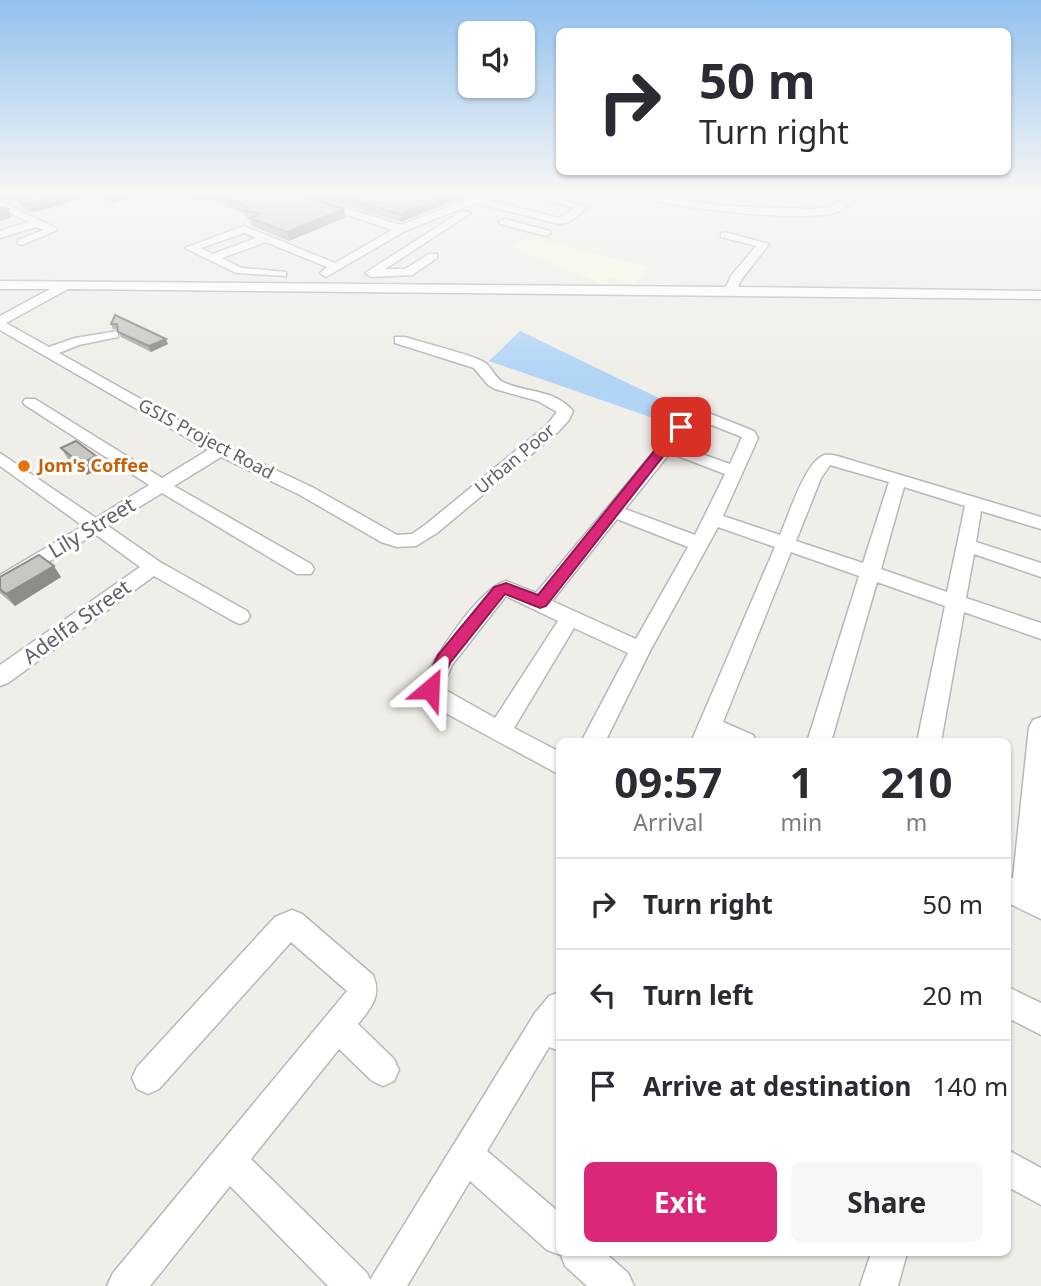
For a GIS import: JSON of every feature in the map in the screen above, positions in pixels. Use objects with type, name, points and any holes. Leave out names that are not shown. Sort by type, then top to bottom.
[{"type":"street","points":[[199,252],[234,268],[273,273],[408,273],[433,257]]},
{"type":"street","points":[[212,258],[228,252]]},
{"type":"street","points":[[234,268],[274,252]]},
{"type":"street","points":[[290,252],[298,262],[327,272]]},
{"type":"street","points":[[302,287],[361,252]]},
{"type":"street","points":[[360,273],[397,252]]},
{"type":"street","points":[[731,291],[735,279],[757,252]]},
{"type":"street","points":[[273,273],[298,262]]},
{"type":"street","points":[[0,285],[1041,295]]},
{"type":"street","name":"GSIS Project Road","points":[[0,323],[68,285]]},
{"type":"street","name":"GSIS Project Road","points":[[0,323],[220,450],[317,497],[387,538],[397,541],[416,540]]},
{"type":"street","points":[[49,352],[75,342],[113,334]]},
{"type":"street","name":"Urban Poor","points":[[400,340],[479,365],[493,382],[500,386],[550,401],[565,411],[564,417],[552,429],[416,540]]},
{"type":"street","points":[[30,402],[162,486],[304,569]]},
{"type":"street","points":[[540,602],[681,427],[694,417],[702,416],[746,433],[750,438],[713,519],[640,650],[595,738]]},
{"type":"street","points":[[665,446],[735,472]]},
{"type":"street","name":"Lily Street","points":[[0,584],[220,450]]},
{"type":"street","points":[[0,458],[153,567],[240,616]]},
{"type":"street","points":[[707,735],[813,477],[825,460],[898,479],[1041,523]]},
{"type":"street","points":[[820,738],[898,479]]},
{"type":"street","points":[[930,738],[974,503]]},
{"type":"street","points":[[613,511],[699,544]]},
{"type":"street","points":[[713,519],[872,571],[1041,631]]},
{"type":"street","points":[[966,545],[1041,570]]},
{"type":"street","name":"Adelfa Street","points":[[0,677],[153,567]]},
{"type":"street","points":[[556,762],[437,698],[430,689],[444,660],[499,591],[506,588],[640,650]]},
{"type":"street","points":[[499,731],[569,618]]},
{"type":"street","points":[[1025,897],[1041,727]]},
{"type":"street","points":[[126,1286],[338,1027],[362,996],[363,985],[292,924],[285,927],[148,1078]]},
{"type":"street","points":[[1011,1004],[1041,1020]]},
{"type":"street","points":[[386,1286],[465,1154],[555,1022]]},
{"type":"street","points":[[338,1027],[383,1070]]},
{"type":"street","points":[[465,1154],[556,1234]]},
{"type":"street","points":[[228,1160],[354,1286]]},
{"type":"street","points":[[1011,1169],[1041,1188]]},
{"type":"street","points":[[581,1256],[615,1286]]},
{"type":"street","points":[[879,1286],[888,1256]]},
{"type":"shaded area","points":[[525,252],[590,252],[649,267],[634,285],[609,277],[607,286]]},
{"type":"water","points":[[520,331],[663,400],[650,417],[489,361]]},
{"type":"building","points":[[115,315],[166,339],[149,346],[118,332],[117,324],[111,324]]},
{"type":"building","points":[[76,441],[96,456],[81,464],[61,448]]},
{"type":"building","points":[[39,555],[54,566],[6,594],[0,589],[0,577]]},
{"type":"place","name":"Jom's Coffee","points":[[24,466]]},
{"type":"route","points":[[430,689],[444,660],[499,591],[512,589],[540,602],[681,427]]}]
